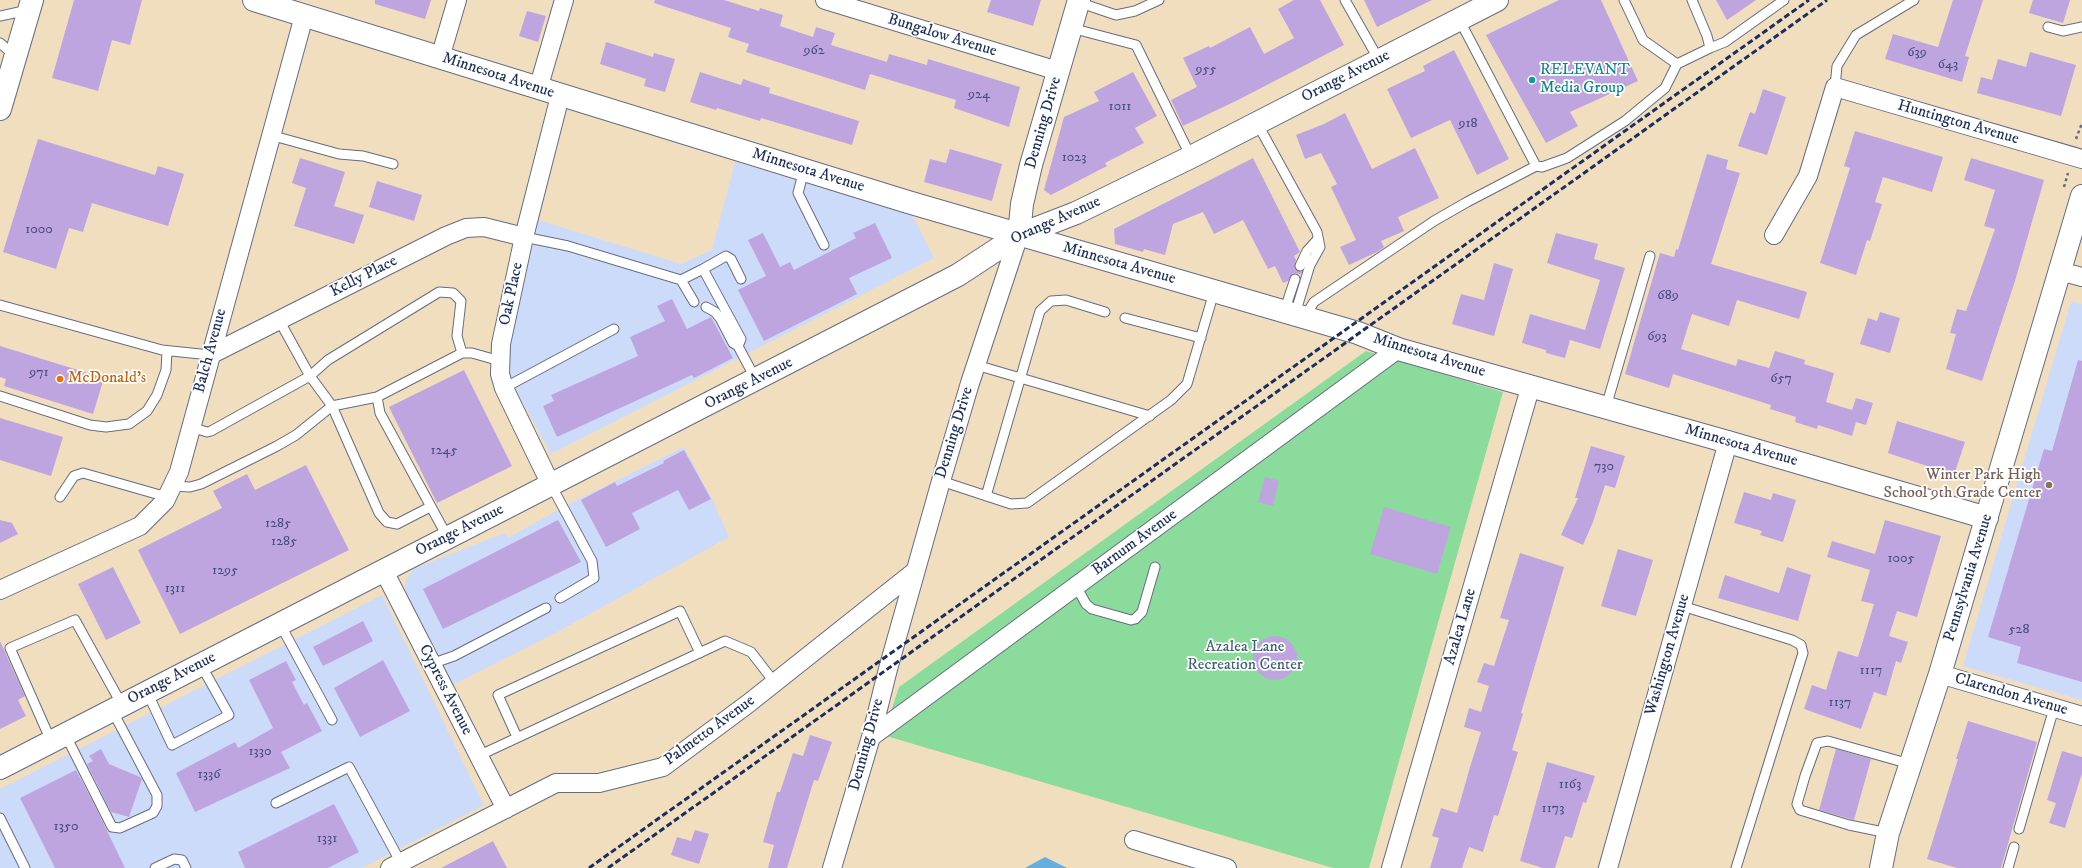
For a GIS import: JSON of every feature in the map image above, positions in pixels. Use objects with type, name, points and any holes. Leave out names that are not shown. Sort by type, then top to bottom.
[{"type":"street","name":"Minnesota Avenue","points":[[256,0],[560,96],[1019,235],[1358,334],[1398,349],[1531,385],[1987,518]]},
{"type":"street","points":[[440,58],[457,0]]},
{"type":"street","points":[[538,89],[564,0]]},
{"type":"street","name":"Bungalow Avenue","points":[[825,0],[1058,71]]},
{"type":"street","name":"Denning Drive","points":[[832,868],[871,737],[914,572],[976,365],[1019,235],[1022,204],[1078,1]]},
{"type":"street","name":"Orange Avenue","points":[[0,768],[958,275],[1019,235],[1076,213],[1191,157],[1459,19],[1484,3]]},
{"type":"street","points":[[0,109],[8,50],[30,5]]},
{"type":"street","name":"Balch Avenue","points":[[0,590],[140,526],[166,501],[179,472],[270,135],[304,16]]},
{"type":"street","points":[[1774,235],[1808,176],[1834,87]]},
{"type":"street","name":"Huntington Avenue","points":[[1834,87],[2082,159]]},
{"type":"street","name":"Oak Place","points":[[551,485],[504,388],[500,374],[500,361],[501,344],[524,237],[560,96]]},
{"type":"street","name":"Pennsylvania Avenue","points":[[1880,868],[1888,833],[1940,674],[2082,196]]},
{"type":"street","name":"Kelly Place","points":[[210,355],[446,236],[466,228],[484,227],[524,237]]},
{"type":"street","points":[[2060,271],[2082,277]]},
{"type":"street","name":"Barnum Avenue","points":[[871,737],[1398,349]]},
{"type":"street","name":"Azalea Lane","points":[[1391,868],[1531,385]]},
{"type":"street","name":"Washington Avenue","points":[[1608,868],[1728,442]]},
{"type":"street","name":"Cypress Avenue","points":[[384,571],[506,809]]},
{"type":"street","name":"Palmetto Avenue","points":[[396,865],[556,783],[599,783],[663,767],[775,683],[914,572]]},
{"type":"street","name":"Clarendon Avenue","points":[[1940,674],[2082,716]]},
{"type":"street","points":[[1134,840],[1227,868]]},
{"type":"lane","points":[[1078,1],[1116,15],[1135,11],[1159,0]]},
{"type":"lane","points":[[1345,0],[1379,60]]},
{"type":"lane","points":[[1624,0],[1643,40],[1677,64]]},
{"type":"lane","points":[[1692,0],[1708,36],[1710,48]]},
{"type":"lane","points":[[1294,315],[1434,222],[1467,202],[1536,166],[1542,166],[1568,158],[1625,121],[1665,88],[1677,64],[1725,42],[1784,0]]},
{"type":"lane","points":[[1834,87],[1837,66],[1856,35],[1914,0]]},
{"type":"lane","points":[[0,16],[30,5]]},
{"type":"lane","points":[[1459,19],[1536,166]]},
{"type":"lane","points":[[2048,27],[2063,31],[2082,27]]},
{"type":"lane","points":[[1071,28],[1136,45],[1191,157]]},
{"type":"lane","points":[[1257,123],[1317,232],[1320,247],[1310,265],[1294,315]]},
{"type":"lane","points":[[270,135],[339,154],[363,156],[393,164]]},
{"type":"lane","points":[[804,170],[798,193],[824,245]]},
{"type":"lane","points":[[524,237],[568,246],[681,280],[694,302]]},
{"type":"lane","points":[[1300,266],[1307,251],[1318,239]]},
{"type":"lane","points":[[681,280],[726,256],[731,259],[741,278]]},
{"type":"lane","points":[[1606,407],[1650,256]]},
{"type":"lane","points":[[703,268],[741,339],[738,346]]},
{"type":"lane","points":[[1294,315],[1296,279]]},
{"type":"lane","points":[[191,427],[207,432],[211,431],[310,376],[328,360],[439,292],[453,293],[461,301],[457,336],[462,353]]},
{"type":"lane","points":[[941,481],[1011,504],[1027,503],[1150,416],[1171,400],[1187,384],[1214,292]]},
{"type":"lane","points":[[986,496],[1040,311],[1051,301],[1066,300],[1105,312]]},
{"type":"lane","points":[[0,305],[167,351],[210,355]]},
{"type":"lane","points":[[706,307],[715,312],[720,318],[733,343],[738,346],[756,380]]},
{"type":"lane","points":[[1125,318],[1200,338]]},
{"type":"lane","points":[[279,320],[310,376],[332,406],[379,513],[387,522],[396,524],[430,507]]},
{"type":"lane","points":[[504,388],[614,329]]},
{"type":"lane","points":[[0,396],[90,425],[106,427],[129,424],[147,411],[157,395],[166,370],[167,351]]},
{"type":"lane","points":[[60,497],[74,476],[83,473],[170,491],[201,484],[296,436],[332,406],[377,397],[462,353],[472,353],[500,361]]},
{"type":"lane","points":[[976,365],[1150,416]]},
{"type":"lane","points":[[377,397],[380,413],[448,538]]},
{"type":"lane","points":[[551,485],[592,561],[594,578],[560,598]]},
{"type":"lane","points":[[1076,586],[1086,604],[1092,609],[1131,620],[1135,619],[1142,612],[1155,568]]},
{"type":"lane","points":[[1682,606],[1792,640],[1801,646],[1803,653],[1736,868]]},
{"type":"lane","points":[[431,664],[454,656],[546,608]]},
{"type":"lane","points":[[517,737],[498,695],[680,611],[700,653]]},
{"type":"lane","points":[[75,620],[117,708],[157,795],[157,806],[154,813],[120,828],[112,826],[58,738],[10,648],[75,620]]},
{"type":"lane","points":[[280,624],[332,720]]},
{"type":"lane","points":[[478,756],[725,641],[751,652],[775,683]]},
{"type":"lane","points":[[147,692],[172,745],[229,715],[201,664]]},
{"type":"lane","points":[[2019,830],[2054,708]]},
{"type":"lane","points":[[1888,833],[1849,825],[1800,810],[1797,804],[1804,776],[1817,743],[1828,741],[1910,764]]},
{"type":"lane","points":[[276,803],[349,767],[396,865]]},
{"type":"lane","points":[[0,818],[25,868]]},
{"type":"lane","points":[[2008,868],[2014,847]]},
{"type":"lane","points":[[155,868],[174,859],[182,860],[186,868]]},
{"type":"shaded area","points":[[735,162],[912,214],[934,258],[551,454],[508,376],[505,354],[538,220],[681,264],[712,250]]},
{"type":"shaded area","name":"Winter Park High School 9th Grade Center","points":[[2071,301],[2082,304],[2082,700],[1963,666]]},
{"type":"shaded area","points":[[684,447],[714,503],[729,537],[561,630],[453,685],[404,595],[406,580],[413,569],[504,533],[509,537],[577,500]]},
{"type":"shaded area","points":[[382,595],[484,805],[362,868],[0,868],[0,789]]},
{"type":"green space","name":"Azalea Lane Recreation Center","points":[[1366,351],[1503,392],[1369,868],[1333,868],[883,735],[899,687]]},
{"type":"water","points":[[1045,857],[1067,868],[1025,868]]},
{"type":"building","points":[[74,0],[142,0],[130,45],[112,40],[98,91],[52,78]]},
{"type":"building","points":[[375,0],[431,0],[425,19],[375,4]]},
{"type":"building","points":[[655,0],[724,0],[759,11],[760,8],[783,15],[780,26],[813,37],[816,27],[835,33],[831,45],[887,62],[889,54],[927,65],[928,59],[1020,87],[1009,127],[954,108],[956,100],[870,74],[865,90],[746,52],[749,44],[728,37],[731,28],[654,3]]},
{"type":"building","points":[[991,0],[1041,0],[1033,26],[987,12]]},
{"type":"building","points":[[1294,0],[1320,0],[1344,45],[1236,101],[1183,126],[1171,100],[1197,87],[1183,58],[1209,46],[1210,48],[1250,27],[1264,54],[1294,38],[1278,9]]},
{"type":"building","points":[[1364,0],[1432,0],[1377,27]]},
{"type":"building","points":[[1559,0],[1601,0],[1638,81],[1570,112],[1578,126],[1546,143],[1486,35]]},
{"type":"building","points":[[1716,0],[1756,0],[1727,20]]},
{"type":"building","points":[[1953,0],[1983,0],[1965,56],[1969,57],[1962,82],[1885,59],[1893,34],[1938,47]]},
{"type":"building","points":[[2033,0],[2070,0],[2063,23],[2029,13]]},
{"type":"building","points":[[527,11],[546,16],[538,42],[519,36]]},
{"type":"building","points":[[606,42],[653,57],[654,53],[675,59],[665,92],[644,86],[646,79],[600,64]]},
{"type":"building","points":[[1454,50],[1509,159],[1477,175],[1450,120],[1411,138],[1387,89],[1425,71],[1423,66]]},
{"type":"building","points":[[2030,52],[2076,65],[2061,116],[1977,93],[1981,77],[1992,80],[1998,59],[2026,67]]},
{"type":"building","points":[[700,72],[741,85],[743,79],[770,88],[769,93],[859,121],[852,145],[761,118],[760,121],[717,108],[716,110],[690,102]]},
{"type":"building","points":[[1133,72],[1157,116],[1135,128],[1144,143],[1105,163],[1107,166],[1051,195],[1044,190],[1064,117],[1099,101],[1094,92]]},
{"type":"building","points":[[1763,89],[1786,97],[1767,155],[1738,146],[1750,112],[1755,114]]},
{"type":"building","points":[[1345,113],[1372,169],[1415,148],[1439,198],[1398,217],[1404,231],[1381,241],[1384,247],[1377,252],[1349,265],[1340,247],[1356,240],[1331,187],[1337,184],[1321,153],[1305,159],[1296,135],[1324,124]]},
{"type":"building","points":[[1855,131],[1943,157],[1932,192],[1883,177],[1875,202],[1882,204],[1870,241],[1867,240],[1856,275],[1820,263],[1850,168],[1844,166]]},
{"type":"building","points":[[38,139],[155,175],[158,166],[184,174],[168,226],[92,203],[83,232],[69,228],[56,269],[3,252]]},
{"type":"building","points":[[950,149],[1002,164],[992,201],[924,182],[930,159],[946,163]]},
{"type":"building","points":[[1707,154],[1728,160],[1726,169],[1740,173],[1711,264],[1807,292],[1799,319],[1737,300],[1729,326],[1692,314],[1681,349],[1736,366],[1738,359],[1769,368],[1775,351],[1805,360],[1804,364],[1834,373],[1826,402],[1852,410],[1856,398],[1873,403],[1866,425],[1856,422],[1852,436],[1818,425],[1817,429],[1795,422],[1796,417],[1770,409],[1771,405],[1673,374],[1669,388],[1625,374],[1660,253],[1674,257],[1676,249],[1678,250]]},
{"type":"building","points":[[300,158],[345,172],[334,206],[364,215],[354,244],[294,226],[306,188],[292,183]]},
{"type":"building","points":[[1253,158],[1300,252],[1294,256],[1296,260],[1295,269],[1302,272],[1301,274],[1293,273],[1288,281],[1283,283],[1275,266],[1268,269],[1243,220],[1214,234],[1203,212],[1173,224],[1165,255],[1144,249],[1143,252],[1115,244],[1114,229]]},
{"type":"building","points":[[1971,158],[2044,180],[2015,281],[1982,381],[1946,369],[1956,334],[1950,333],[1957,309],[1966,311],[1995,229],[1984,226],[1995,190],[1964,180]]},
{"type":"building","points":[[377,181],[422,195],[414,221],[369,207]]},
{"type":"building","points":[[875,223],[892,258],[849,278],[857,294],[764,341],[738,290],[766,276],[748,240],[763,233],[780,267],[790,262],[794,270],[856,238],[853,233]]},
{"type":"building","points":[[1556,233],[1598,244],[1594,259],[1625,268],[1600,349],[1570,340],[1565,358],[1546,353],[1546,350],[1522,343],[1530,314],[1585,330],[1600,280],[1547,263]]},
{"type":"building","points":[[1494,263],[1513,269],[1494,336],[1452,324],[1461,294],[1484,300]]},
{"type":"building","points":[[672,299],[687,329],[711,317],[733,358],[694,378],[692,375],[557,437],[543,406],[554,401],[551,395],[638,356],[630,337],[665,321],[657,306]]},
{"type":"building","points":[[1880,312],[1900,318],[1890,353],[1860,344],[1868,318],[1877,321]]},
{"type":"building","points":[[0,346],[104,378],[93,414],[4,386],[6,379],[0,377]]},
{"type":"building","name":"Winter Park High School 9th Grade Center","points":[[2078,360],[2082,361],[2082,682],[2017,663],[2021,647],[1988,637],[2044,449],[2052,451]]},
{"type":"building","points":[[464,370],[512,466],[437,503],[389,407]]},
{"type":"building","points":[[0,418],[63,437],[51,476],[0,460]]},
{"type":"building","points":[[1897,421],[1965,442],[1954,475],[1888,453]]},
{"type":"building","points":[[1591,446],[1625,456],[1615,488],[1605,485],[1593,522],[1583,545],[1561,535],[1578,498],[1575,498]]},
{"type":"building","points":[[684,450],[711,499],[689,510],[678,490],[632,513],[640,529],[606,547],[581,500],[615,482],[617,486],[664,463],[663,461]]},
{"type":"building","points":[[306,465],[349,550],[180,634],[138,550],[222,508],[213,491],[247,474],[255,490]]},
{"type":"building","points":[[1265,477],[1279,481],[1273,506],[1258,502]]},
{"type":"building","points":[[1744,492],[1771,500],[1773,493],[1796,500],[1783,542],[1760,535],[1762,531],[1734,523]]},
{"type":"building","points":[[1384,507],[1451,527],[1437,574],[1370,554]]},
{"type":"building","points":[[0,520],[12,523],[18,534],[0,543]]},
{"type":"building","points":[[558,520],[581,562],[443,629],[423,589]]},
{"type":"building","points":[[1885,520],[1941,536],[1917,617],[1897,611],[1889,636],[1908,642],[1901,663],[1896,661],[1886,696],[1874,692],[1861,729],[1804,709],[1812,685],[1826,690],[1838,651],[1858,657],[1874,604],[1861,601],[1870,570],[1827,557],[1832,541],[1875,554]]},
{"type":"building","points":[[1618,549],[1653,560],[1636,616],[1601,606]]},
{"type":"building","points":[[1520,553],[1564,567],[1521,713],[1523,714],[1512,750],[1518,752],[1498,816],[1494,815],[1483,852],[1469,847],[1462,868],[1430,868],[1439,838],[1432,836],[1441,808],[1457,813],[1481,732],[1464,727],[1469,708],[1481,712],[1489,686],[1477,682],[1484,663],[1494,666],[1509,620],[1500,618]]},
{"type":"building","points":[[113,567],[141,623],[106,640],[78,584]]},
{"type":"building","points":[[1787,567],[1811,575],[1798,621],[1718,598],[1725,575],[1779,593]]},
{"type":"building","points":[[363,621],[373,641],[323,666],[313,647]]},
{"type":"building","points":[[1271,636],[1279,636],[1284,637],[1291,642],[1296,649],[1296,667],[1291,674],[1284,679],[1271,680],[1263,677],[1256,670],[1253,662],[1253,654],[1256,646],[1263,639]]},
{"type":"building","points":[[0,641],[25,696],[18,700],[26,716],[0,729]]},
{"type":"building","points":[[383,660],[410,711],[360,737],[334,688]]},
{"type":"building","points":[[286,661],[296,680],[292,682],[304,705],[307,703],[322,731],[281,752],[290,768],[195,812],[176,773],[235,742],[238,748],[273,728],[249,680]]},
{"type":"building","points":[[1968,721],[2037,742],[2001,868],[1957,868],[1927,859],[1958,759],[1956,759]]},
{"type":"building","points":[[810,735],[832,742],[818,781],[814,780],[787,868],[768,868],[774,845],[763,842],[777,792],[780,792],[793,753],[803,756]]},
{"type":"building","points":[[101,749],[109,764],[142,779],[129,817],[111,812],[87,764],[93,761],[89,756]]},
{"type":"building","points":[[1836,749],[1871,759],[1854,820],[1819,810]]},
{"type":"building","points":[[2062,751],[2082,757],[2082,773],[2065,828],[2049,823],[2056,803],[2047,800]]},
{"type":"building","points":[[1547,762],[1595,776],[1586,803],[1583,802],[1572,838],[1565,836],[1555,868],[1543,868],[1520,861]]},
{"type":"building","points":[[76,770],[125,868],[55,868],[20,798]]},
{"type":"building","points":[[334,804],[359,852],[328,868],[245,868],[238,852]]},
{"type":"building","points":[[695,830],[709,834],[699,864],[671,855],[677,837],[691,841]]},
{"type":"building","points":[[493,841],[507,868],[441,868]]},
{"type":"railway","points":[[589,868],[1809,0]]},
{"type":"railway","points":[[608,868],[1827,0]]},
{"type":"place","name":"RELEVANT Media Group","points":[[1532,80]]},
{"type":"place","name":"McDonald's","points":[[60,379]]},
{"type":"place","name":"Winter Park High School 9th Grade Center","points":[[2049,485]]}]
